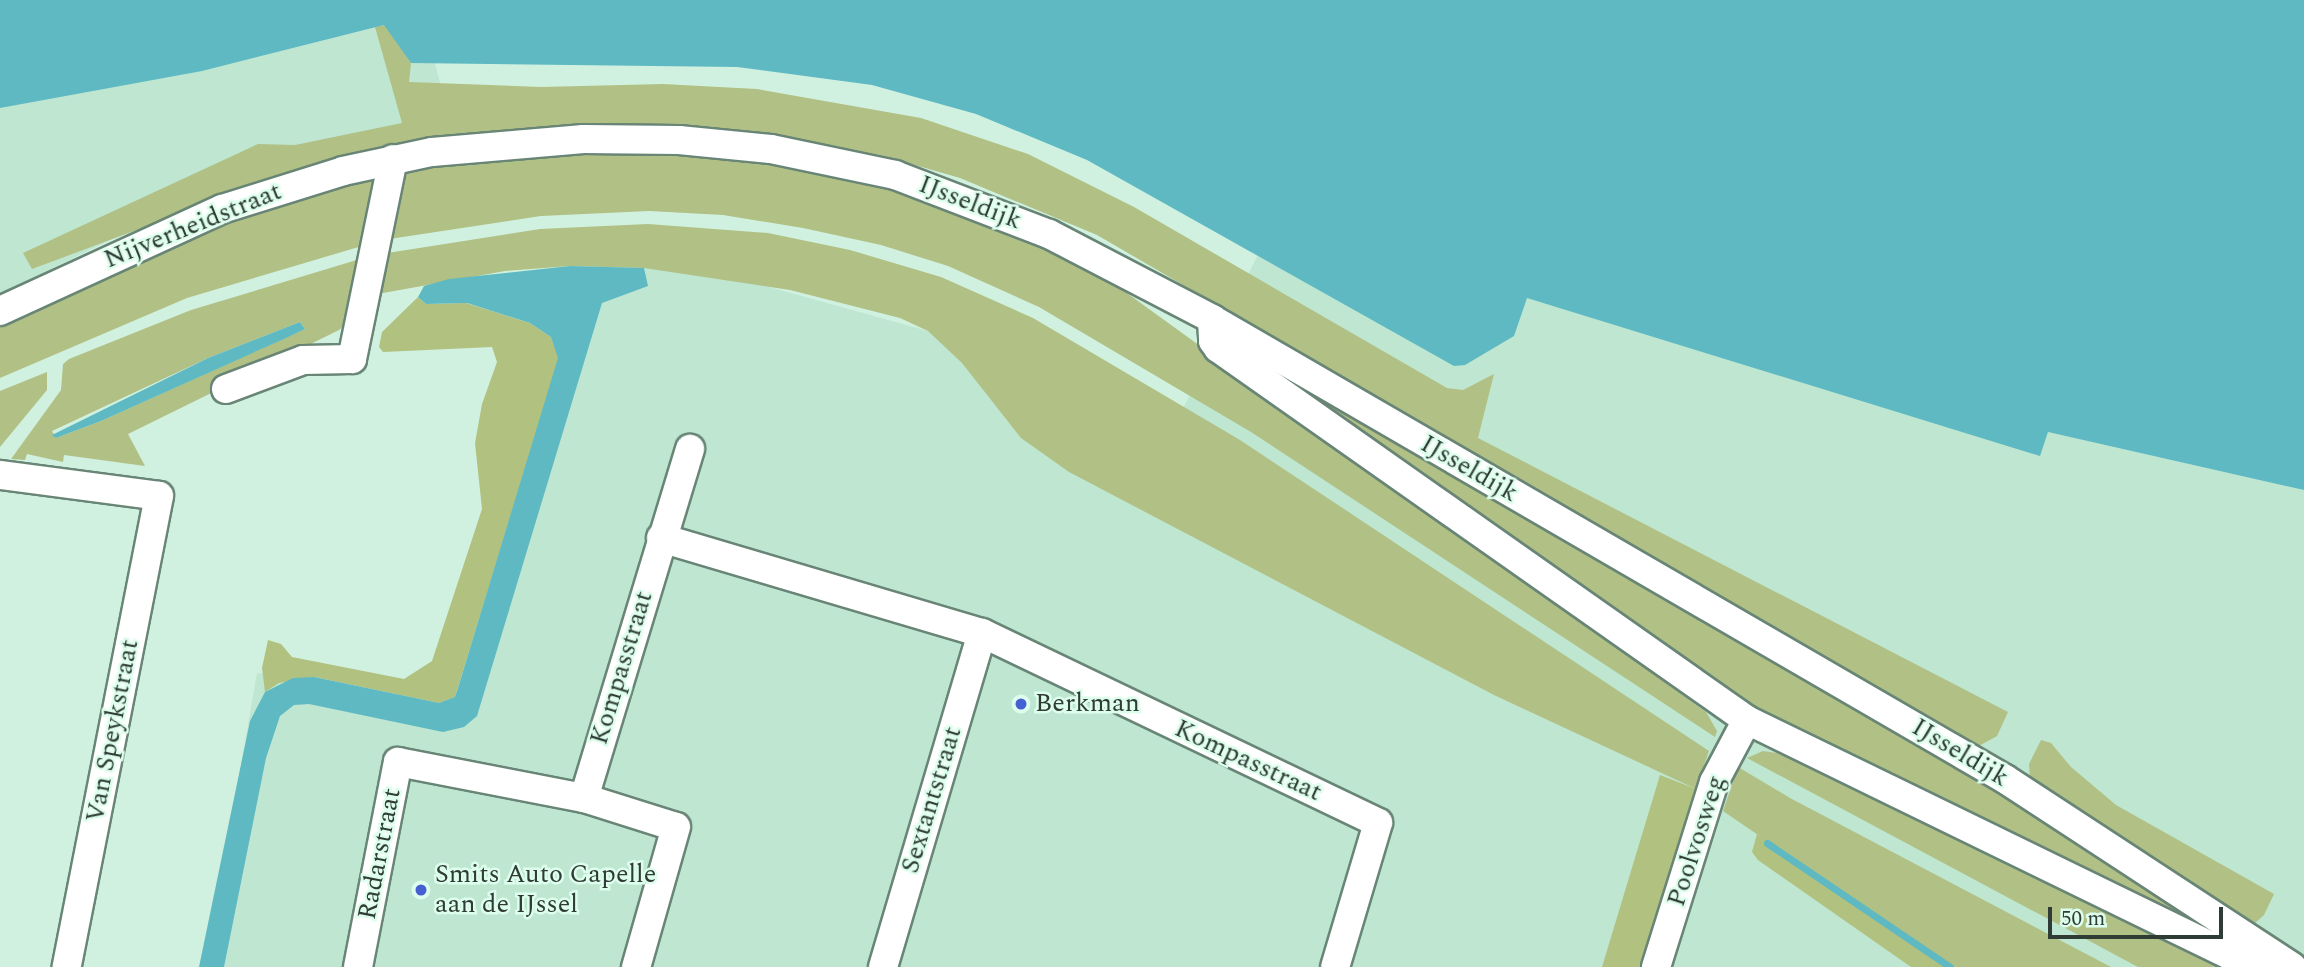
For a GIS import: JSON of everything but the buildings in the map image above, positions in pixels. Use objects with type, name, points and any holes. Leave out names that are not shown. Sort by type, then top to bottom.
[{"type":"street","name":"Nijverheidstraat","points":[[0,311],[222,209],[280,188],[393,159],[489,145],[583,139]]},
{"type":"street","name":"IJsseldijk","points":[[583,139],[724,143],[812,156],[895,175],[1049,234],[1212,319],[2005,779],[2292,967]]},
{"type":"street","points":[[226,388],[303,360],[352,359],[393,159]]},
{"type":"street","points":[[1212,319],[1213,341],[1218,348],[1748,720],[2254,967]]},
{"type":"street","name":"Kompasstraat","points":[[584,798],[690,449]]},
{"type":"street","name":"Van Speykstraat","points":[[0,474],[159,496],[68,967]]},
{"type":"street","name":"Kompasstraat","points":[[661,538],[982,633],[1378,823],[1335,967]]},
{"type":"street","name":"Sextantstraat","points":[[883,967],[982,633]]},
{"type":"street","name":"Poolvosweg","points":[[1657,967],[1714,782],[1748,720]]},
{"type":"street","name":"Radarstraat","points":[[358,967],[398,762],[584,798]]},
{"type":"street","points":[[584,798],[676,827],[636,967]]},
{"type":"shaded area","points":[[419,0],[455,142],[275,159],[0,294],[0,48]]},
{"type":"shaded area","points":[[1285,199],[2039,455],[2048,432],[2304,490],[2304,967],[206,967],[257,673],[447,702],[521,367],[602,260],[690,265],[928,331],[1138,501]]},
{"type":"green space","points":[[385,25],[411,63],[409,82],[541,87],[663,84],[757,89],[921,118],[1028,154],[1134,207],[1447,388],[1463,390],[1494,374],[1478,438],[2008,712],[1997,736],[1977,747],[1097,235],[960,178],[880,155],[786,139],[605,126],[501,130],[404,143],[306,167],[32,269],[23,253],[258,144],[295,145],[402,123],[375,27]]},
{"type":"green space","points":[[611,148],[766,161],[884,186],[1084,262],[1706,712],[1717,731],[1715,737],[1251,432],[1039,307],[948,266],[881,245],[803,228],[723,215],[649,211],[541,216],[383,240],[394,183],[406,169]]},
{"type":"green space","points":[[368,177],[376,181],[372,243],[187,298],[0,378],[0,324],[236,216]]},
{"type":"green space","points":[[648,224],[768,233],[850,250],[941,277],[1033,318],[1240,440],[1709,751],[1696,789],[1494,695],[1069,472],[1021,438],[962,363],[928,331],[900,318],[790,290],[644,268],[570,266],[505,271],[372,295],[381,254],[540,229]]},
{"type":"green space","points":[[370,256],[352,319],[339,330],[128,434],[145,466],[64,455],[63,462],[27,454],[25,460],[11,459],[61,390],[63,364],[69,359],[191,310]],"holes":[[[300,322],[305,329],[101,421],[56,438],[52,431],[208,358]]]},
{"type":"green space","points":[[418,297],[426,304],[466,303],[530,323],[551,337],[559,358],[455,697],[439,703],[314,677],[279,683],[265,692],[262,668],[268,640],[281,644],[292,657],[404,679],[432,661],[482,509],[475,443],[482,404],[497,362],[492,347],[383,352],[379,347],[382,332]]},
{"type":"green space","points":[[47,372],[47,390],[0,447],[0,391]]},
{"type":"green space","points":[[1283,376],[1908,732],[2212,931],[1740,703]]},
{"type":"green space","points":[[2041,740],[2051,743],[2071,767],[2116,805],[2274,894],[2264,915],[2255,923],[2030,779],[2029,764]]},
{"type":"green space","points":[[1763,751],[1783,754],[2224,967],[2138,967],[1747,758]]},
{"type":"green space","points":[[1738,767],[1790,798],[2111,967],[1951,967],[1723,811]]},
{"type":"green space","points":[[1660,775],[1696,789],[1644,967],[1602,967]]},
{"type":"green space","points":[[1757,834],[1951,967],[1911,967],[1758,860],[1752,852]]},
{"type":"water","points":[[0,0],[2304,0],[2304,490],[2048,432],[2040,456],[1527,298],[1514,336],[1465,365],[1454,366],[1087,160],[976,114],[872,85],[737,67],[411,63],[384,25],[202,71],[0,108]]},
{"type":"water","points":[[570,266],[644,268],[648,286],[602,303],[477,716],[464,727],[443,732],[309,704],[294,705],[280,716],[266,758],[224,967],[199,967],[250,721],[265,692],[293,678],[314,677],[439,703],[455,697],[458,688],[558,358],[551,337],[530,323],[467,303],[426,304],[418,297],[424,286],[449,279]]},
{"type":"water","points":[[300,322],[305,329],[286,338],[101,421],[56,438],[52,435],[208,358]]},
{"type":"waterway","points":[[1767,843],[1950,967]]},
{"type":"place","name":"Berkman","points":[[1021,704]]},
{"type":"place","name":"Smits Auto Capelle aan de IJssel","points":[[421,890]]}]
